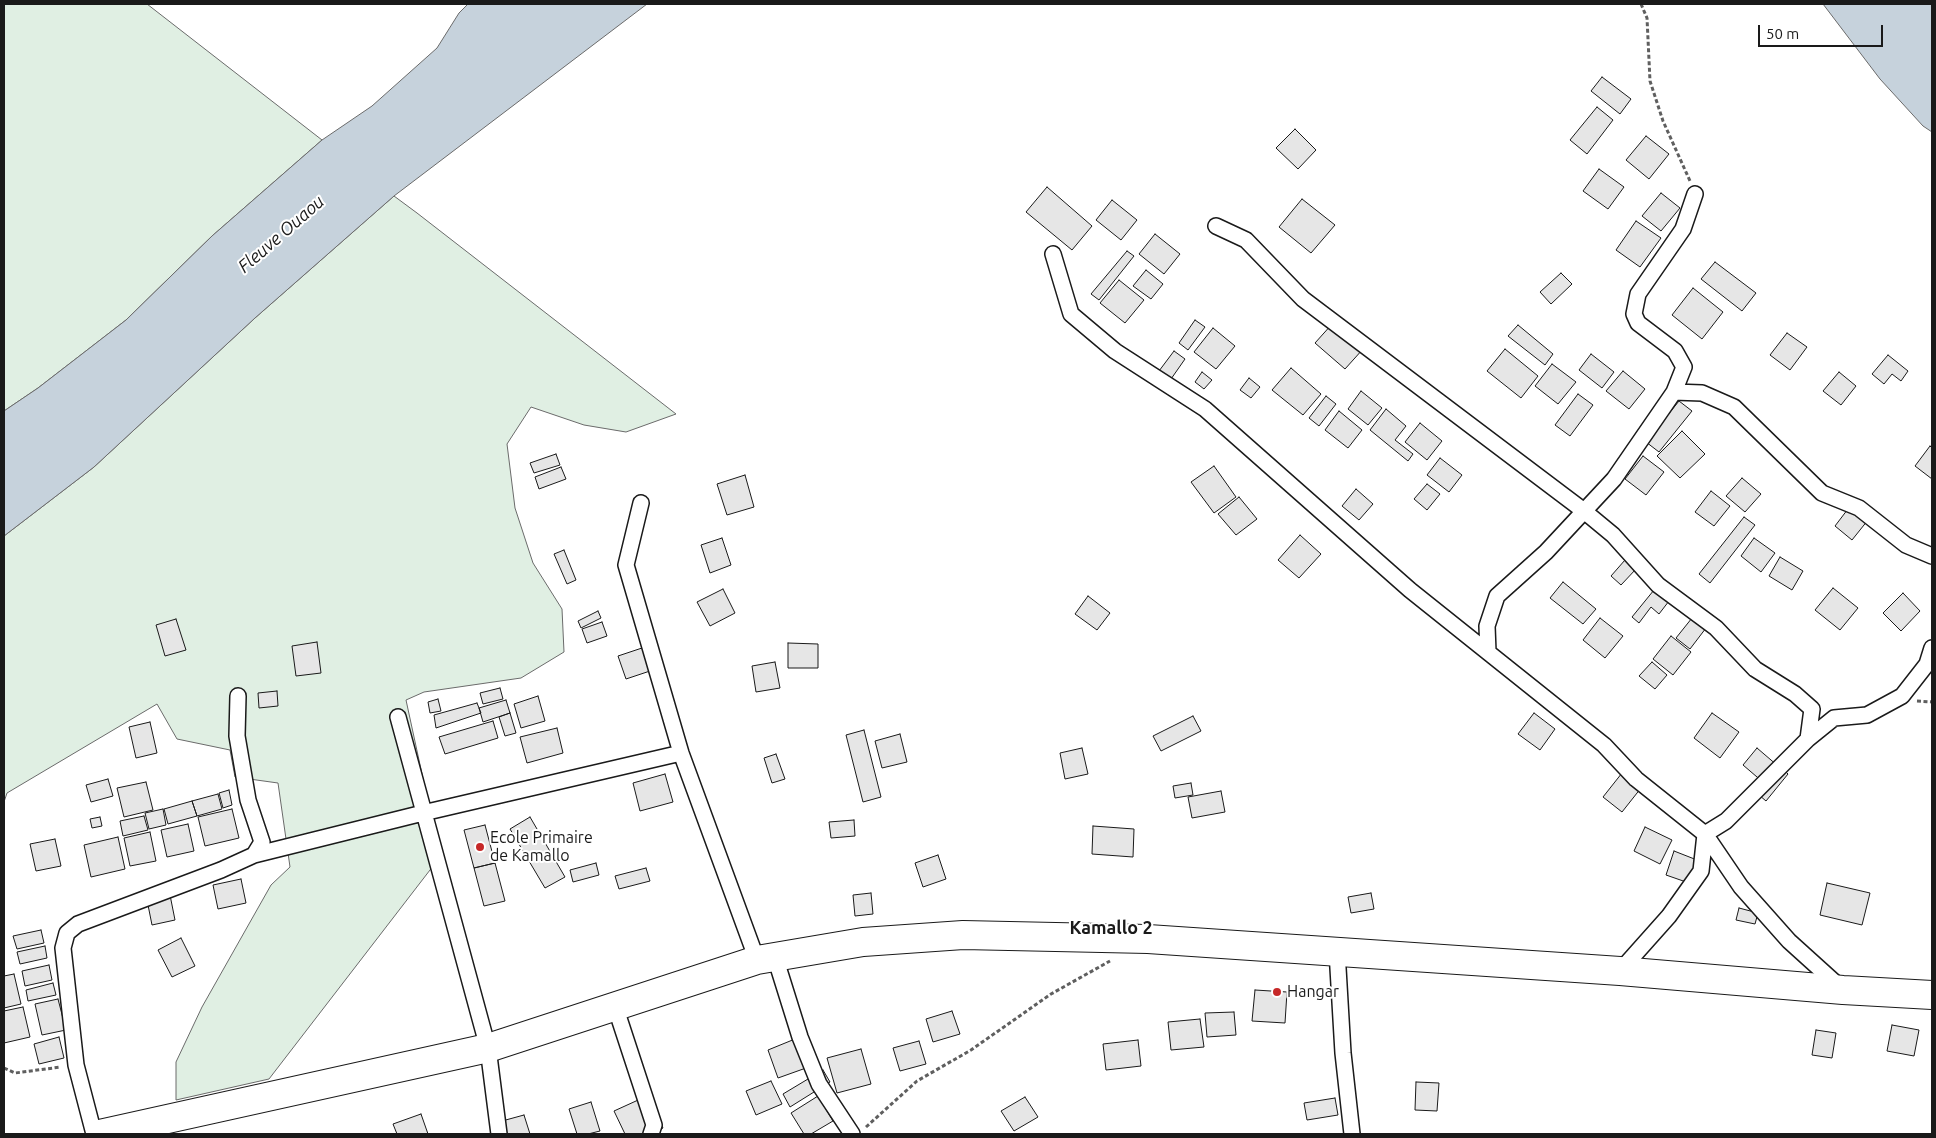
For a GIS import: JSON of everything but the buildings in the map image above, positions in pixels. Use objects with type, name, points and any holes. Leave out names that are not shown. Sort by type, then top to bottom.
[{"type":"highway","points":[[100,1134],[488,1048],[766,958],[863,942],[963,936],[1148,939],[1620,971],[1843,990],[1932,995]]},
{"type":"street","points":[[1488,652],[1486,626],[1497,596],[1546,552],[1614,479],[1674,392],[1684,367],[1675,351],[1638,323],[1634,314],[1638,294],[1683,229],[1695,194]]},
{"type":"street","points":[[1216,226],[1246,240],[1303,299],[1584,511],[1612,535],[1658,585],[1716,628],[1755,669],[1795,694],[1812,709],[1834,718],[1867,715],[1902,696],[1927,664],[1932,648]]},
{"type":"street","points":[[1053,254],[1071,314],[1115,351],[1204,409],[1410,590],[1604,745],[1636,779],[1705,834],[1741,887],[1789,941],[1843,990]]},
{"type":"street","points":[[1674,392],[1702,393],[1734,407],[1822,493],[1859,508],[1906,545],[1932,556]]},
{"type":"street","points":[[641,503],[626,565],[681,753],[819,1084],[858,1132]]},
{"type":"street","points":[[238,696],[237,736],[246,791],[262,842],[254,855]]},
{"type":"street","points":[[1808,738],[1812,709]]},
{"type":"street","points":[[398,717],[488,1048],[499,1134]]},
{"type":"street","points":[[1705,834],[1726,821],[1808,738],[1834,718]]},
{"type":"street","points":[[94,1134],[76,1064],[63,948],[67,933],[78,924],[222,870],[254,855],[423,813],[681,753]]},
{"type":"street","points":[[1620,971],[1669,916],[1701,871],[1705,834]]},
{"type":"street","points":[[1337,952],[1343,1053],[1352,1134]]},
{"type":"street","points":[[615,1006],[654,1125],[651,1134]]},
{"type":"path","points":[[1641,4],[1647,18],[1650,81],[1663,121],[1695,194]]},
{"type":"path","points":[[858,1132],[917,1082],[971,1050],[1051,994],[1116,957]]},
{"type":"path","points":[[4,1068],[15,1073],[42,1071],[76,1064]]},
{"type":"green space","points":[[4,4],[147,4],[322,140],[212,236],[126,320],[38,388],[4,411]]},
{"type":"green space","points":[[394,196],[676,414],[626,432],[584,425],[531,407],[507,444],[515,508],[533,563],[562,609],[564,652],[521,678],[424,692],[406,700],[440,857],[269,1079],[176,1100],[176,1062],[202,1007],[271,885],[290,867],[278,783],[235,777],[230,750],[177,739],[157,704],[7,793],[4,802],[4,536],[94,467],[255,318]]},
{"type":"water","name":"Fleuve Ouaou","points":[[468,4],[647,4],[394,196],[255,318],[94,467],[4,536],[4,411],[38,388],[126,320],[212,236],[322,140],[372,106],[437,48],[459,13]]},
{"type":"water","points":[[1823,4],[1932,4],[1932,132],[1923,126],[1880,79]]},
{"type":"place","name":"Ecole Primaire de Kamallo","points":[[480,847]]},
{"type":"place","name":"Hangar","points":[[1277,992]]},
{"type":"district","name":"Kamallo 2","points":[[1111,928]]}]
